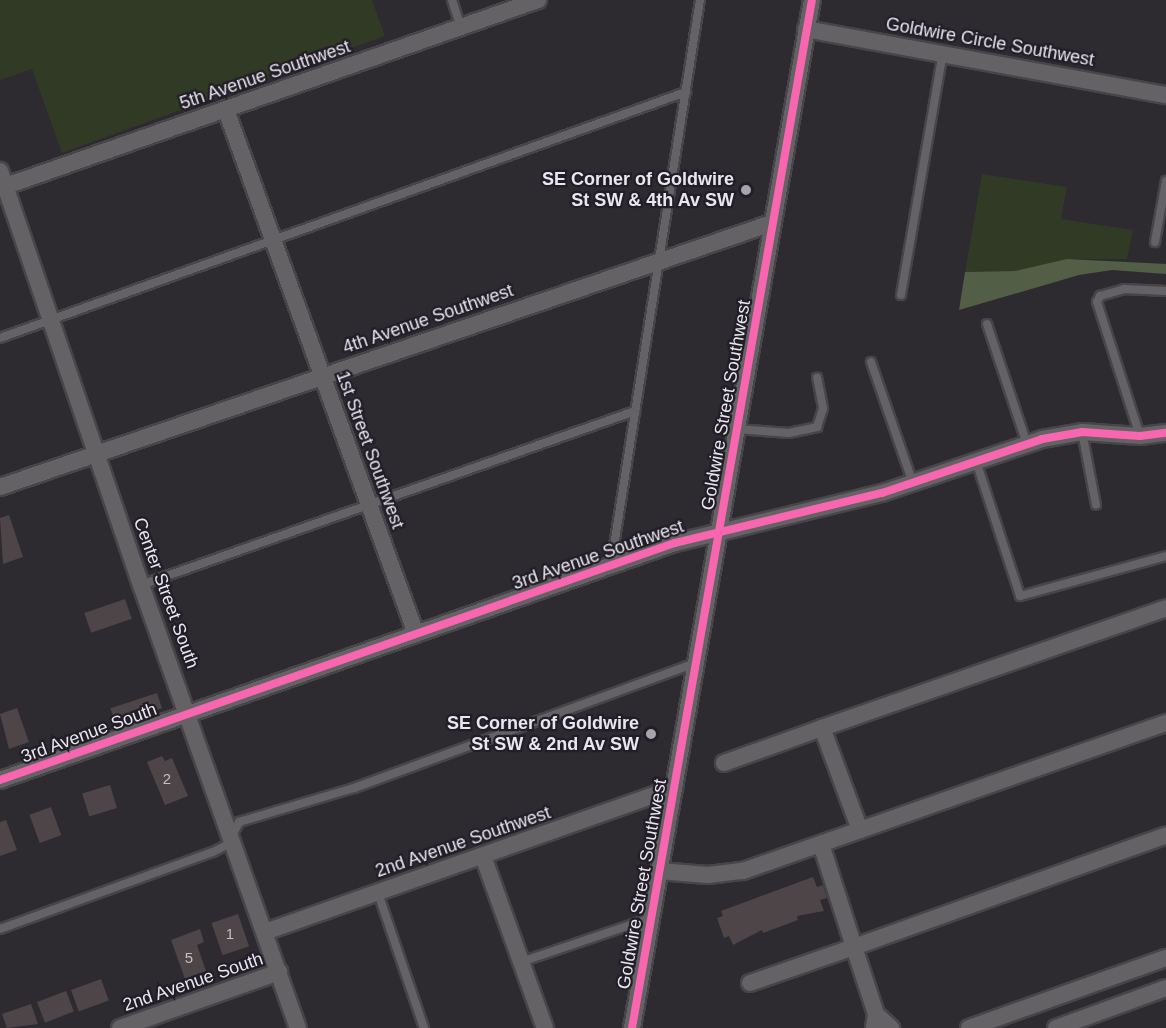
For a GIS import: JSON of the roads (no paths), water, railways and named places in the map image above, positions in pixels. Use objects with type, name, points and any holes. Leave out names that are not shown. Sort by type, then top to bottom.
[{"type":"street","name":"5th Avenue Southwest","points":[[2,182],[226,110],[538,0]]},
{"type":"street","name":"Goldwire Street Southwest","points":[[632,1028],[812,0]]},
{"type":"street","name":"Goldwire Circle Southwest","points":[[806,29],[1166,95]]},
{"type":"street","name":"1st Street Southwest","points":[[226,110],[416,634]]},
{"type":"street","name":"Center Street South","points":[[2,182],[52,320],[141,585],[231,833],[298,1028]]},
{"type":"street","name":"4th Avenue Southwest","points":[[0,487],[772,223]]},
{"type":"street","name":"3rd Avenue Southwest","points":[[188,713],[611,565],[719,531],[756,526],[913,483],[1027,444],[1082,432],[1140,436],[1166,434]]},
{"type":"street","points":[[724,763],[1166,608]]},
{"type":"street","name":"3rd Avenue South","points":[[0,780],[188,713]]},
{"type":"street","points":[[659,871],[708,875],[743,871],[1166,723]]},
{"type":"street","points":[[822,728],[860,830]]},
{"type":"street","name":"2nd Avenue Southwest","points":[[265,932],[674,788]]},
{"type":"street","points":[[750,983],[854,948],[1166,835]]},
{"type":"street","points":[[821,844],[875,1021],[891,1028]]},
{"type":"street","points":[[483,856],[545,1028]]},
{"type":"street","points":[[969,1028],[1166,958]]},
{"type":"street","name":"2nd Avenue South","points":[[120,1028],[279,972]]},
{"type":"street","points":[[1056,1028],[1166,988]]},
{"type":"lane","points":[[452,0],[461,27]]},
{"type":"lane","points":[[611,565],[700,0]]},
{"type":"lane","points":[[901,295],[943,53]]},
{"type":"lane","points":[[0,338],[686,92]]},
{"type":"lane","points":[[1155,242],[1166,181]]},
{"type":"lane","points":[[1140,436],[1097,302],[1100,296],[1124,289],[1166,291]]},
{"type":"lane","points":[[987,324],[1027,444]]},
{"type":"lane","points":[[871,362],[913,483]]},
{"type":"lane","points":[[737,429],[789,433],[817,427],[823,408],[817,378]]},
{"type":"lane","points":[[141,585],[635,411]]},
{"type":"lane","points":[[1082,432],[1096,505]]},
{"type":"lane","points":[[976,461],[1020,596],[1166,556]]},
{"type":"lane","points":[[0,929],[213,852],[227,845],[231,833],[239,822],[354,788],[696,663]]},
{"type":"lane","points":[[378,893],[424,1028]]},
{"type":"lane","points":[[521,963],[651,918]]},
{"type":"place","name":"SE Corner of Goldwire St SW & 4th Av SW","points":[[746,190]]},
{"type":"place","name":"SE Corner of Goldwire St SW & 2nd Av SW","points":[[651,734]]}]
